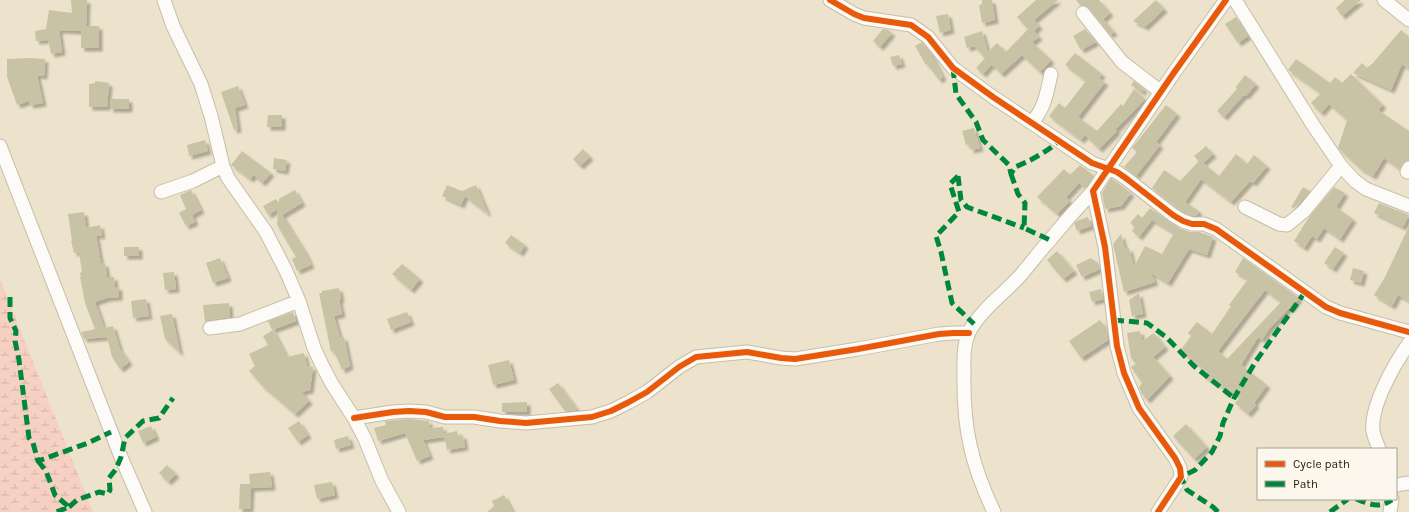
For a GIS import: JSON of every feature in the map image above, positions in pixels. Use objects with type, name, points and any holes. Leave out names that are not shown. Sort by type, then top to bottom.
[{"type":"street","points":[[164,0],[173,26],[201,84],[211,116],[223,166],[228,178],[266,232],[286,271],[299,301],[314,348],[332,384],[354,418],[365,439],[382,481],[399,512]]},
{"type":"street","points":[[830,0],[864,18],[902,22],[914,27],[928,37],[954,68],[972,83],[1092,163],[1117,172],[1127,178],[1173,215],[1183,221],[1192,224],[1204,224],[1216,229],[1331,309],[1340,313],[1409,332]]},
{"type":"street","points":[[994,512],[980,482],[966,427],[964,349],[969,333],[974,324],[1018,278],[1093,190],[1160,92],[1226,0]]},
{"type":"street","points":[[1235,0],[1312,125],[1341,166],[1355,181],[1366,189],[1409,206]]},
{"type":"street","points":[[1384,0],[1409,20]]},
{"type":"street","points":[[1083,12],[1122,62],[1160,92]]},
{"type":"street","points":[[1032,122],[1039,115],[1044,105],[1051,74]]},
{"type":"street","points":[[0,146],[121,457],[145,512]]},
{"type":"street","points":[[161,192],[193,182],[223,166]]},
{"type":"street","points":[[1245,207],[1279,224],[1287,225],[1304,211],[1341,166]]},
{"type":"street","points":[[1093,190],[1105,247],[1117,346],[1124,374],[1139,408],[1175,458],[1180,468],[1181,477],[1158,512]]},
{"type":"street","points":[[210,328],[240,324],[299,301]]},
{"type":"street","points":[[354,418],[409,411],[426,412],[445,416],[487,418],[500,421],[526,423],[592,416],[611,411],[647,392],[679,367],[696,357],[746,352],[781,358],[802,358],[939,334],[969,333]]},
{"type":"street","points":[[1379,448],[1373,430],[1379,400],[1390,376],[1409,343]]},
{"type":"street","points":[[1397,485],[1409,483]]},
{"type":"street","points":[[1390,512],[1392,500]]},
{"type":"green space","points":[[0,279],[93,512],[0,512]]},
{"type":"building","points":[[71,0],[87,0],[86,26],[99,26],[99,48],[81,48],[81,31],[59,30],[62,52],[51,54],[48,40],[36,41],[35,31],[46,29],[49,10],[72,13]]},
{"type":"building","points":[[982,0],[992,0],[995,20],[982,23],[979,5],[982,4]]},
{"type":"building","points":[[1036,0],[1058,0],[1034,20],[1039,26],[1034,31],[1039,37],[1032,42],[1051,60],[1040,72],[1022,55],[1001,74],[992,64],[993,67],[991,65],[983,74],[976,68],[985,58],[974,46],[967,48],[964,37],[982,31],[988,52],[997,43],[1006,52],[1028,29],[1017,17]]},
{"type":"building","points":[[1076,0],[1099,0],[1110,13],[1103,19],[1114,32],[1110,35],[1089,8],[1086,5],[1081,6]]},
{"type":"building","points":[[1156,0],[1164,9],[1145,27],[1133,21]]},
{"type":"building","points":[[1345,0],[1361,0],[1342,16],[1336,8]]},
{"type":"building","points":[[948,14],[951,30],[940,33],[936,16]]},
{"type":"building","points":[[1236,17],[1248,36],[1238,43],[1225,24]]},
{"type":"building","points":[[883,29],[892,33],[880,47],[873,41]]},
{"type":"building","points":[[1085,29],[1096,42],[1081,50],[1073,36]]},
{"type":"building","points":[[1401,30],[1409,37],[1409,69],[1402,64],[1391,90],[1353,73],[1362,63],[1367,68],[1373,63]]},
{"type":"building","points":[[922,42],[930,52],[943,77],[939,80],[927,64],[926,65],[915,46]]},
{"type":"building","points":[[1075,53],[1102,74],[1099,78],[1105,82],[1078,117],[1097,131],[1121,104],[1123,106],[1134,89],[1145,99],[1099,149],[1085,135],[1081,140],[1049,116],[1059,103],[1065,108],[1086,81],[1065,65]]},
{"type":"building","points":[[899,55],[902,64],[893,66],[890,57]]},
{"type":"building","points":[[7,59],[45,59],[44,76],[37,75],[43,103],[30,105],[29,101],[17,105],[7,77]]},
{"type":"building","points":[[1296,59],[1330,83],[1335,77],[1342,83],[1351,74],[1383,105],[1378,110],[1409,131],[1409,160],[1404,162],[1400,169],[1384,158],[1373,176],[1361,169],[1338,148],[1347,120],[1329,104],[1321,113],[1311,103],[1321,93],[1288,70]]},
{"type":"building","points":[[1245,75],[1256,84],[1224,117],[1217,111],[1237,89],[1235,88]]},
{"type":"building","points":[[95,81],[109,83],[107,107],[89,107],[89,84],[95,83]]},
{"type":"building","points":[[1134,81],[1144,89],[1142,92],[1131,85]]},
{"type":"building","points":[[238,86],[245,105],[235,108],[238,129],[234,130],[221,92]]},
{"type":"building","points":[[110,99],[129,99],[129,109],[110,109]]},
{"type":"building","points":[[1166,105],[1177,114],[1156,142],[1160,145],[1136,176],[1124,167],[1137,152],[1132,148]]},
{"type":"building","points":[[268,115],[282,115],[282,127],[267,127]]},
{"type":"building","points":[[974,128],[980,148],[971,150],[969,144],[966,145],[962,131]]},
{"type":"building","points":[[205,140],[208,151],[189,156],[187,145]]},
{"type":"building","points":[[1206,146],[1213,154],[1203,163],[1219,176],[1236,154],[1247,164],[1254,155],[1267,166],[1253,183],[1250,181],[1231,202],[1201,179],[1185,202],[1199,211],[1196,216],[1193,216],[1178,208],[1152,188],[1164,170],[1180,181],[1199,161],[1194,156]]},
{"type":"building","points":[[583,149],[590,157],[580,166],[573,159]]},
{"type":"building","points":[[242,151],[271,173],[262,183],[254,175],[250,179],[231,165]]},
{"type":"building","points":[[274,158],[287,160],[285,171],[273,169]]},
{"type":"building","points":[[1080,165],[1094,176],[1085,188],[1079,183],[1066,197],[1070,201],[1057,214],[1037,197],[1064,169],[1070,175]]},
{"type":"building","points":[[1111,178],[1131,193],[1121,206],[1105,209],[1102,193]]},
{"type":"building","points":[[447,185],[462,191],[476,185],[488,214],[465,196],[461,205],[442,196]]},
{"type":"building","points":[[1303,187],[1310,191],[1294,208],[1291,207]]},
{"type":"building","points":[[1334,187],[1345,193],[1336,207],[1353,219],[1340,239],[1324,228],[1317,239],[1312,236],[1304,248],[1294,241],[1309,217]]},
{"type":"building","points":[[191,190],[201,210],[192,215],[195,222],[186,226],[179,213],[186,209],[180,195]]},
{"type":"building","points":[[295,190],[302,203],[282,215],[305,252],[311,265],[297,271],[292,259],[296,257],[277,225],[278,209],[268,215],[263,206],[276,199],[279,203],[279,199]]},
{"type":"building","points":[[1379,203],[1409,215],[1403,227],[1374,213]]},
{"type":"building","points":[[1150,208],[1179,228],[1190,232],[1199,232],[1213,237],[1207,255],[1189,249],[1168,283],[1151,273],[1155,282],[1124,292],[1113,244],[1121,234],[1125,249],[1129,248],[1134,267],[1145,246],[1162,254],[1174,233],[1152,220],[1139,237],[1132,231],[1135,227],[1130,223],[1138,214],[1142,218]]},
{"type":"building","points":[[84,212],[86,228],[100,225],[102,236],[96,235],[101,264],[105,263],[107,277],[114,277],[115,287],[119,287],[119,297],[107,298],[95,302],[104,328],[113,326],[120,349],[129,362],[120,369],[112,357],[107,337],[84,339],[81,332],[95,329],[85,303],[80,277],[80,273],[82,272],[79,252],[74,253],[68,214]]},
{"type":"building","points":[[1088,217],[1091,226],[1077,231],[1074,223]]},
{"type":"building","points":[[1409,226],[1409,301],[1398,295],[1392,306],[1374,295],[1385,277]]},
{"type":"building","points":[[511,235],[525,245],[520,253],[505,243]]},
{"type":"building","points":[[124,247],[139,247],[139,256],[124,256]]},
{"type":"building","points":[[1335,247],[1344,253],[1333,269],[1324,263]]},
{"type":"building","points":[[1057,251],[1074,271],[1063,279],[1047,260]]},
{"type":"building","points":[[220,258],[228,278],[213,283],[206,263]]},
{"type":"building","points":[[1091,258],[1099,264],[1100,269],[1082,277],[1076,265]]},
{"type":"building","points":[[1243,258],[1299,298],[1291,309],[1289,308],[1269,329],[1262,340],[1258,337],[1241,365],[1267,385],[1254,403],[1256,405],[1248,414],[1235,403],[1240,397],[1203,376],[1208,372],[1180,351],[1191,336],[1188,333],[1197,322],[1212,334],[1231,306],[1229,305],[1248,279],[1235,272]],"holes":[[[1265,290],[1281,302],[1227,359],[1218,351]]]},
{"type":"building","points":[[402,264],[420,279],[411,290],[392,274]]},
{"type":"building","points":[[1353,268],[1364,271],[1361,283],[1350,280]]},
{"type":"building","points":[[174,272],[176,289],[165,290],[163,273]]},
{"type":"building","points":[[339,288],[341,299],[339,300],[342,314],[334,316],[340,338],[344,337],[350,366],[342,370],[334,351],[331,352],[319,293],[322,293],[322,291]]},
{"type":"building","points":[[1101,289],[1103,299],[1092,302],[1089,292]]},
{"type":"building","points":[[1139,293],[1143,314],[1132,316],[1129,300]]},
{"type":"building","points":[[146,299],[149,316],[133,318],[131,301]]},
{"type":"building","points":[[229,303],[230,317],[205,322],[203,305]]},
{"type":"building","points":[[293,312],[296,321],[272,330],[268,321]]},
{"type":"building","points":[[407,312],[411,322],[391,330],[387,319]]},
{"type":"building","points":[[172,314],[180,353],[165,339],[160,316]]},
{"type":"building","points":[[1100,320],[1107,330],[1108,340],[1081,358],[1069,341]]},
{"type":"building","points":[[273,330],[287,357],[304,353],[307,366],[313,367],[310,390],[302,392],[309,401],[295,414],[260,384],[249,371],[255,366],[249,354],[268,345],[263,336]]},
{"type":"building","points":[[1140,331],[1142,341],[1154,333],[1165,347],[1153,357],[1170,376],[1147,400],[1139,387],[1142,383],[1131,367],[1136,364],[1131,358],[1127,333]]},
{"type":"building","points":[[509,360],[514,380],[493,385],[488,365]]},
{"type":"building","points":[[558,383],[577,409],[574,411],[565,411],[549,389]]},
{"type":"building","points":[[527,402],[527,412],[502,412],[502,403]]},
{"type":"building","points":[[409,419],[429,421],[430,428],[443,427],[444,437],[423,440],[430,456],[417,461],[405,433],[378,441],[374,428],[386,425],[385,421]]},
{"type":"building","points":[[299,421],[308,435],[298,442],[288,428]]},
{"type":"building","points":[[1186,424],[1207,447],[1194,459],[1173,436]]},
{"type":"building","points":[[151,426],[156,437],[143,443],[138,431]]},
{"type":"building","points":[[457,431],[458,436],[463,435],[465,447],[447,450],[444,434]]},
{"type":"building","points":[[348,436],[351,445],[336,449],[334,440]]},
{"type":"building","points":[[167,465],[176,474],[168,482],[159,473]]},
{"type":"building","points":[[270,472],[272,487],[251,488],[250,509],[239,509],[240,484],[250,484],[249,474]]},
{"type":"building","points":[[332,482],[335,495],[317,499],[314,485]]},
{"type":"building","points":[[504,495],[513,512],[487,512],[494,506],[492,501]]},
{"type":"marked path","points":[[953,68],[956,94],[976,122],[983,140],[1009,165],[1011,174],[1015,167],[1032,159],[1056,144],[1059,140]]},
{"type":"marked path","points":[[1011,174],[1018,194],[1025,203],[1024,228],[1050,240]]},
{"type":"marked path","points":[[958,176],[950,184],[959,212],[936,236],[952,303],[974,324]]},
{"type":"marked path","points":[[958,176],[961,200],[967,207],[1024,228]]},
{"type":"marked path","points":[[1218,512],[1187,490],[1181,477],[1195,470],[1212,452],[1220,436],[1223,423],[1234,398],[1256,361],[1305,292]]},
{"type":"marked path","points":[[10,297],[10,318],[16,331],[15,341],[19,360],[29,438],[33,443],[38,461],[88,443],[111,432]]},
{"type":"marked path","points":[[1114,320],[1147,323],[1166,337],[1194,366],[1234,398]]},
{"type":"marked path","points":[[69,507],[77,500],[99,492],[108,494],[110,490],[109,478],[116,469],[121,457],[125,438],[143,421],[159,418],[173,398]]},
{"type":"marked path","points":[[38,461],[46,471],[55,495],[69,507],[56,512]]},
{"type":"marked path","points":[[1330,512],[1347,500]]},
{"type":"marked path","points":[[1359,500],[1374,505],[1387,503],[1392,500]]},
{"type":"cycle path","points":[[830,0],[864,18],[911,25],[928,37],[953,68],[993,97],[1092,163],[1117,172],[1183,221],[1192,224],[1204,224],[1216,229],[1326,307],[1340,313],[1409,332]]},
{"type":"cycle path","points":[[1158,512],[1181,477],[1180,468],[1175,458],[1139,408],[1124,373],[1117,346],[1105,247],[1093,191],[1173,74],[1226,0]]},
{"type":"cycle path","points":[[354,418],[409,411],[426,412],[445,417],[474,417],[526,423],[592,417],[611,411],[647,392],[679,367],[696,357],[747,352],[795,359],[939,334],[969,333]]}]
